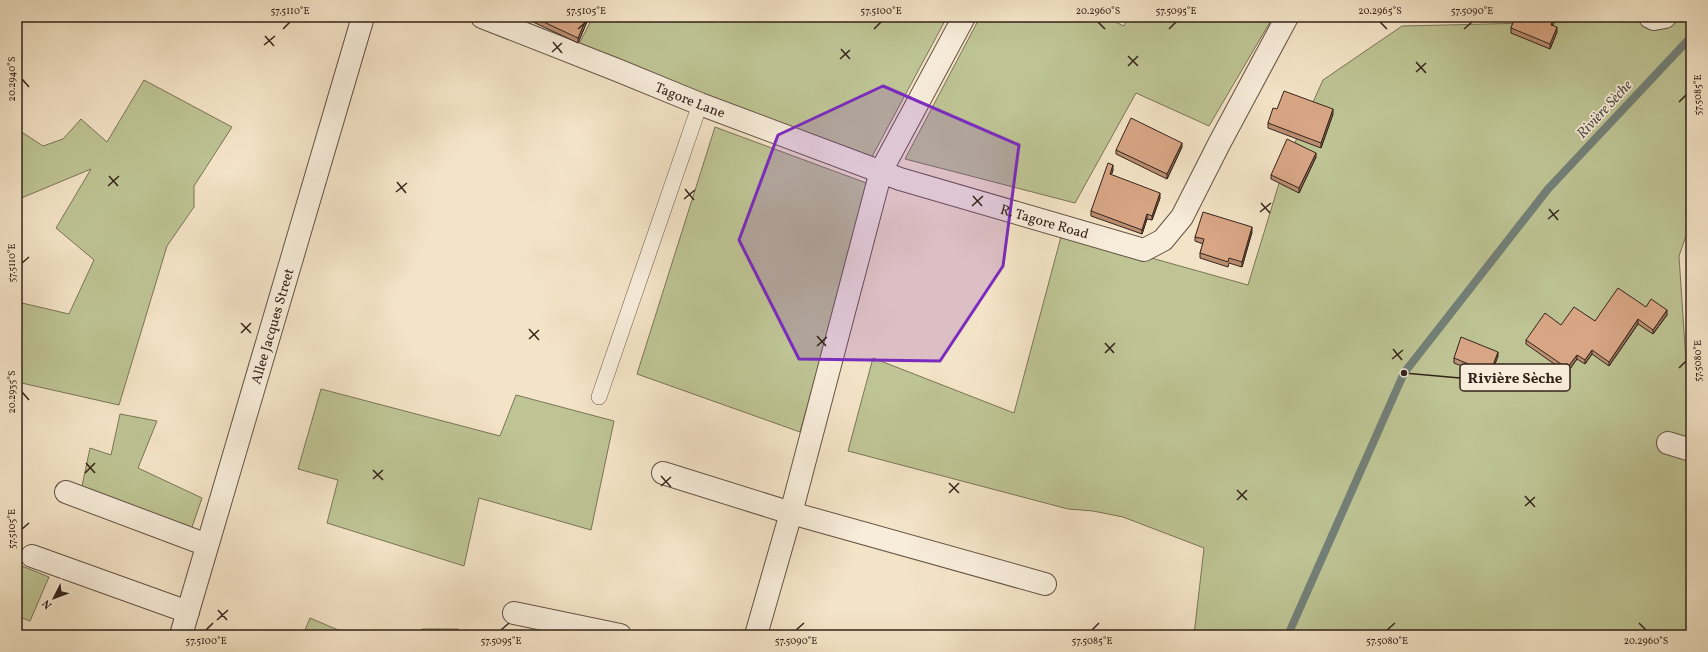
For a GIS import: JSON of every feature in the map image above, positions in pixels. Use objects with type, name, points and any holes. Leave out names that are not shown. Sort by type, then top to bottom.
[{"type":"street","name":"Allee Jacques Street","points":[[181,635],[363,17]]},
{"type":"street","points":[[756,635],[890,175],[964,17]]},
{"type":"street","name":"R. Tagore Road","points":[[890,175],[1144,250],[1163,240],[1182,217],[1287,17]]},
{"type":"street","points":[[1650,17],[1654,19],[1665,17]]},
{"type":"street","name":"Tagore Lane","points":[[495,19],[700,104],[890,175]]},
{"type":"street","points":[[1668,443],[1691,450]]},
{"type":"street","points":[[663,473],[791,512],[1045,584]]},
{"type":"street","points":[[66,492],[207,545]]},
{"type":"street","points":[[32,556],[188,612]]},
{"type":"street","points":[[514,613],[620,635]]},
{"type":"lane","points":[[600,397],[700,104]]},
{"type":"highlighted area","points":[[883,86],[1019,145],[1003,266],[940,361],[799,359],[739,240],[778,135]]},
{"type":"green space","points":[[593,17],[947,17],[867,166],[574,53]]},
{"type":"green space","points":[[980,17],[1104,17],[1124,26],[1128,17],[1273,17],[1209,126],[1136,93],[1075,203],[905,159]]},
{"type":"green space","points":[[1597,17],[1691,17],[1691,221],[1679,256],[1691,437],[1691,635],[1194,635],[1204,548],[1123,517],[1093,511],[1068,509],[848,451],[873,358],[1014,413],[1062,233],[1248,285],[1284,167],[1323,80],[1402,26],[1574,22]]},
{"type":"green space","points":[[144,80],[232,127],[194,186],[194,207],[167,246],[119,405],[17,382],[17,336],[22,303],[69,314],[94,260],[56,228],[91,169],[17,199],[17,129],[43,146],[63,139],[81,119],[107,142]]},
{"type":"green space","points":[[715,127],[869,184],[800,432],[637,374]]},
{"type":"green space","points":[[321,389],[500,436],[516,395],[614,421],[591,530],[479,498],[464,566],[327,523],[338,480],[298,469]]},
{"type":"green space","points":[[120,414],[157,421],[138,468],[202,498],[190,533],[81,491],[90,448],[111,455]]},
{"type":"green space","points":[[17,564],[49,577],[30,621],[17,616]]},
{"type":"green space","points":[[310,618],[350,635],[303,635]]},
{"type":"green space","points":[[422,629],[458,629],[456,635],[421,635]]},
{"type":"building","points":[[533,17],[587,17],[578,38]]},
{"type":"building","points":[[1515,17],[1554,17],[1551,25],[1557,27],[1550,44],[1511,28]]},
{"type":"building","points":[[1284,91],[1333,109],[1321,143],[1268,123],[1273,108],[1277,109]]},
{"type":"building","points":[[1131,118],[1182,143],[1167,174],[1116,150]]},
{"type":"building","points":[[1287,139],[1316,153],[1299,188],[1271,175]]},
{"type":"building","points":[[1108,163],[1113,165],[1110,174],[1160,193],[1152,216],[1147,214],[1142,230],[1091,211]]},
{"type":"building","points":[[1203,212],[1252,227],[1242,262],[1229,258],[1228,262],[1200,253],[1204,239],[1195,237]]},
{"type":"building","points":[[1618,288],[1646,307],[1651,299],[1667,310],[1653,330],[1638,319],[1609,362],[1592,350],[1585,360],[1577,355],[1567,368],[1526,340],[1545,313],[1561,325],[1574,307],[1595,321]]},
{"type":"building","points":[[1461,337],[1498,352],[1490,373],[1454,358]]},
{"type":"waterway","name":"Rivière Sèche","points":[[1288,635],[1404,373],[1548,189],[1691,37]]},
{"type":"place","name":"Rivière Sèche","points":[[1404,373]]}]
